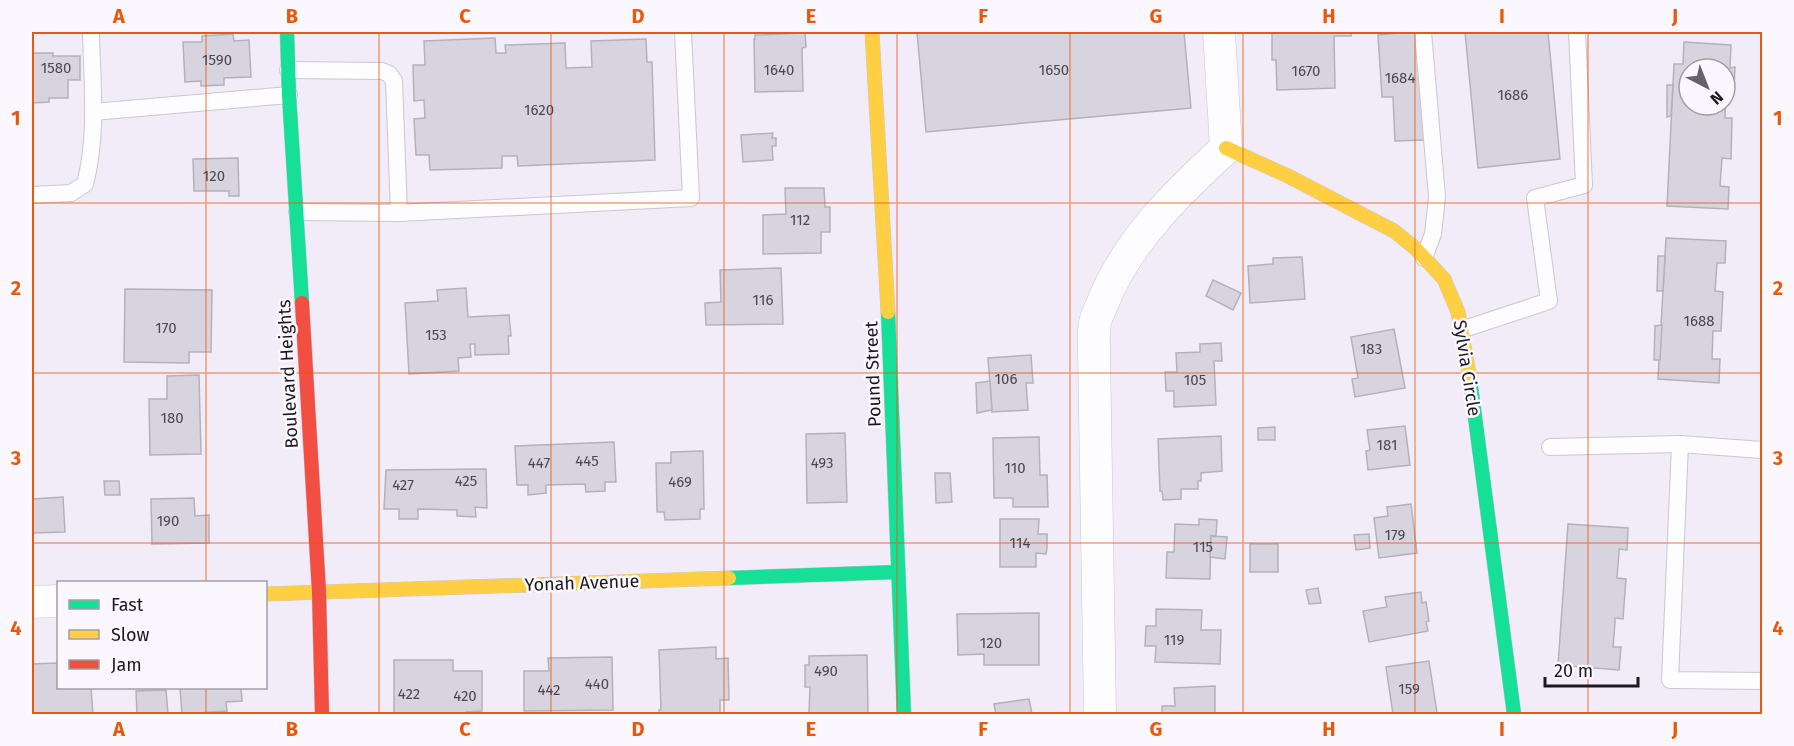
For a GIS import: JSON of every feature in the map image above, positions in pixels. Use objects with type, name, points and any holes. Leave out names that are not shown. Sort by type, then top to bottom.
[{"type":"street","name":"Boulevard Heights","points":[[287,32],[319,592],[322,714]]},
{"type":"street","name":"Pound Street","points":[[872,32],[887,274],[904,714]]},
{"type":"street","points":[[1100,714],[1095,323],[1120,267],[1141,236],[1185,185],[1226,148],[1219,32]]},
{"type":"street","name":"Sylvia Circle","points":[[1226,148],[1394,231],[1415,248],[1444,279],[1458,312],[1472,391],[1514,714]]},
{"type":"street","name":"Yonah Avenue","points":[[267,594],[898,572]]},
{"type":"street","points":[[32,602],[57,601]]},
{"type":"lane","points":[[32,195],[71,193],[85,184],[91,163],[93,112],[91,32]]},
{"type":"lane","points":[[297,212],[399,213],[691,198],[683,32]]},
{"type":"lane","points":[[1423,32],[1437,197],[1433,234],[1424,258]]},
{"type":"lane","points":[[1461,330],[1549,301],[1535,198],[1584,185],[1577,32]]},
{"type":"lane","points":[[288,70],[382,71],[389,74],[394,81],[399,213]]},
{"type":"lane","points":[[93,112],[289,95]]},
{"type":"lane","points":[[1680,444],[1670,680],[1762,681]]},
{"type":"lane","points":[[1550,447],[1680,444],[1762,450]]},
{"type":"building","points":[[917,32],[1184,32],[1191,108],[926,132]]},
{"type":"building","points":[[1272,32],[1351,32],[1351,36],[1334,36],[1335,88],[1277,90],[1276,60],[1272,60]]},
{"type":"building","points":[[1418,32],[1424,140],[1395,141],[1393,97],[1382,97],[1378,35]]},
{"type":"building","points":[[1465,32],[1548,32],[1560,159],[1478,168]]},
{"type":"building","points":[[805,33],[806,47],[802,48],[803,91],[755,92],[755,35]]},
{"type":"building","points":[[233,34],[234,41],[249,40],[251,77],[224,78],[224,85],[201,86],[201,81],[185,82],[183,42],[202,42],[202,36]]},
{"type":"building","points":[[495,38],[496,53],[506,53],[505,45],[565,43],[566,68],[592,67],[591,41],[646,39],[647,62],[652,62],[655,160],[518,166],[517,156],[502,156],[502,168],[430,170],[429,155],[416,155],[414,119],[425,118],[424,100],[414,101],[413,65],[425,65],[424,41]]},
{"type":"building","points":[[1684,42],[1731,45],[1730,57],[1683,57]]},
{"type":"building","points":[[32,53],[80,56],[80,80],[68,80],[68,98],[49,98],[49,102],[32,103]]},
{"type":"building","points":[[1674,64],[1677,64],[1677,117],[1732,118],[1731,159],[1722,158],[1720,186],[1729,187],[1728,209],[1667,206]]},
{"type":"building","points":[[1667,85],[1673,85],[1671,116],[1667,117]]},
{"type":"building","points":[[773,133],[772,138],[776,138],[776,146],[772,146],[773,160],[743,162],[741,135]]},
{"type":"building","points":[[238,158],[239,196],[229,196],[229,191],[194,191],[193,159]]},
{"type":"building","points":[[785,188],[824,188],[825,207],[830,207],[830,232],[821,232],[821,253],[763,254],[763,215],[786,214]]},
{"type":"building","points":[[1666,238],[1726,241],[1725,263],[1717,263],[1715,291],[1723,292],[1721,331],[1713,331],[1712,359],[1720,359],[1719,383],[1658,379]]},
{"type":"building","points":[[1658,256],[1665,256],[1663,291],[1657,291]]},
{"type":"building","points":[[1302,257],[1305,299],[1250,303],[1248,266],[1273,264],[1273,258]]},
{"type":"building","points":[[781,268],[783,324],[706,325],[705,303],[721,302],[720,270]]},
{"type":"building","points":[[1213,280],[1241,293],[1233,310],[1206,296]]},
{"type":"building","points":[[466,288],[468,317],[509,315],[511,336],[508,336],[509,354],[475,355],[475,344],[470,344],[471,357],[458,358],[459,371],[409,374],[405,303],[438,301],[437,290]]},
{"type":"building","points":[[125,289],[212,290],[211,352],[189,352],[189,363],[124,362]]},
{"type":"building","points":[[1662,325],[1660,360],[1654,360],[1655,326]]},
{"type":"building","points":[[1394,329],[1405,388],[1355,397],[1352,379],[1358,378],[1351,337]]},
{"type":"building","points":[[1221,343],[1222,361],[1214,361],[1216,405],[1174,407],[1174,391],[1166,391],[1165,372],[1177,372],[1176,353],[1200,352],[1200,344]]},
{"type":"building","points":[[1031,355],[1033,383],[1026,383],[1028,410],[992,412],[988,358]]},
{"type":"building","points":[[199,375],[201,454],[150,455],[149,399],[167,399],[167,376]]},
{"type":"building","points":[[990,381],[992,410],[977,413],[976,383]]},
{"type":"building","points":[[1405,426],[1410,465],[1368,470],[1366,451],[1370,450],[1367,430]]},
{"type":"building","points":[[1275,427],[1275,440],[1258,440],[1258,428]]},
{"type":"building","points":[[845,433],[847,502],[807,503],[806,434]]},
{"type":"building","points":[[1221,436],[1222,471],[1201,473],[1198,489],[1181,489],[1181,499],[1163,500],[1162,491],[1160,491],[1158,439]]},
{"type":"building","points":[[1039,437],[1040,475],[1047,475],[1048,507],[1013,507],[1013,498],[994,498],[993,438]]},
{"type":"building","points":[[614,442],[616,482],[605,482],[605,491],[586,492],[585,484],[546,485],[546,493],[528,495],[528,485],[517,485],[515,446]]},
{"type":"building","points":[[703,451],[704,509],[700,509],[700,519],[665,520],[664,512],[657,512],[656,463],[671,463],[671,452]]},
{"type":"building","points":[[486,469],[487,508],[475,507],[476,517],[457,516],[457,510],[418,509],[418,519],[399,519],[399,509],[384,509],[386,470]]},
{"type":"building","points":[[935,473],[950,473],[952,502],[936,503]]},
{"type":"building","points":[[104,481],[119,481],[120,495],[105,495]]},
{"type":"building","points":[[63,497],[65,532],[32,533],[32,499]]},
{"type":"building","points":[[194,498],[195,516],[209,515],[209,543],[152,544],[151,499]]},
{"type":"building","points":[[1411,504],[1417,553],[1379,558],[1374,518],[1388,516],[1387,507]]},
{"type":"building","points":[[1000,519],[1039,519],[1038,534],[1047,534],[1047,548],[1046,554],[1036,553],[1036,567],[1000,567]]},
{"type":"building","points":[[1199,519],[1217,520],[1216,536],[1211,536],[1210,579],[1166,578],[1167,552],[1174,552],[1175,524],[1199,525]]},
{"type":"building","points":[[1568,524],[1628,528],[1627,550],[1619,549],[1617,578],[1626,579],[1623,619],[1615,618],[1613,647],[1621,647],[1619,670],[1558,665]]},
{"type":"building","points":[[1369,534],[1370,548],[1356,550],[1354,535]]},
{"type":"building","points":[[1211,536],[1227,537],[1225,559],[1210,557]]},
{"type":"building","points":[[1250,544],[1278,544],[1278,572],[1250,572]]},
{"type":"building","points":[[1318,588],[1321,603],[1309,604],[1306,590]]},
{"type":"building","points":[[1421,592],[1422,603],[1426,602],[1428,631],[1369,642],[1363,611],[1387,607],[1385,597]]},
{"type":"building","points":[[1156,609],[1202,610],[1201,630],[1221,630],[1220,664],[1155,662],[1156,646],[1145,646],[1146,626],[1156,626]]},
{"type":"building","points":[[1039,613],[1039,665],[984,665],[984,654],[958,655],[957,614]]},
{"type":"building","points":[[716,647],[716,659],[728,658],[729,700],[720,700],[720,714],[659,714],[661,710],[659,650]]},
{"type":"building","points":[[867,655],[868,714],[809,714],[810,687],[805,687],[805,665],[809,665],[809,656]]},
{"type":"building","points":[[612,657],[613,710],[524,711],[524,671],[549,671],[548,658]]},
{"type":"building","points":[[394,660],[453,660],[453,671],[482,671],[482,711],[466,712],[466,714],[394,713]]},
{"type":"building","points":[[1429,661],[1437,713],[1393,714],[1386,667]]},
{"type":"building","points":[[57,663],[57,689],[91,689],[93,714],[32,714],[32,664]]},
{"type":"building","points":[[1215,686],[1215,714],[1162,714],[1162,706],[1175,706],[1174,688]]},
{"type":"building","points":[[180,689],[241,689],[242,701],[226,702],[227,711],[182,714]]},
{"type":"building","points":[[166,690],[168,714],[137,714],[136,691]]},
{"type":"building","points":[[1029,699],[1032,714],[996,714],[994,704]]},
{"type":"traffic: fast","points":[[287,32],[302,303]]},
{"type":"traffic: fast","points":[[888,312],[904,714]]},
{"type":"traffic: fast","points":[[1470,379],[1514,714]]},
{"type":"traffic: fast","points":[[729,578],[898,572]]},
{"type":"traffic: slow","points":[[872,32],[888,312]]},
{"type":"traffic: slow","points":[[1226,148],[1288,176],[1394,231],[1415,248],[1444,279],[1458,312],[1470,379]]},
{"type":"traffic: slow","points":[[267,594],[729,578]]},
{"type":"traffic: jam","points":[[302,303],[319,592],[322,714]]}]
